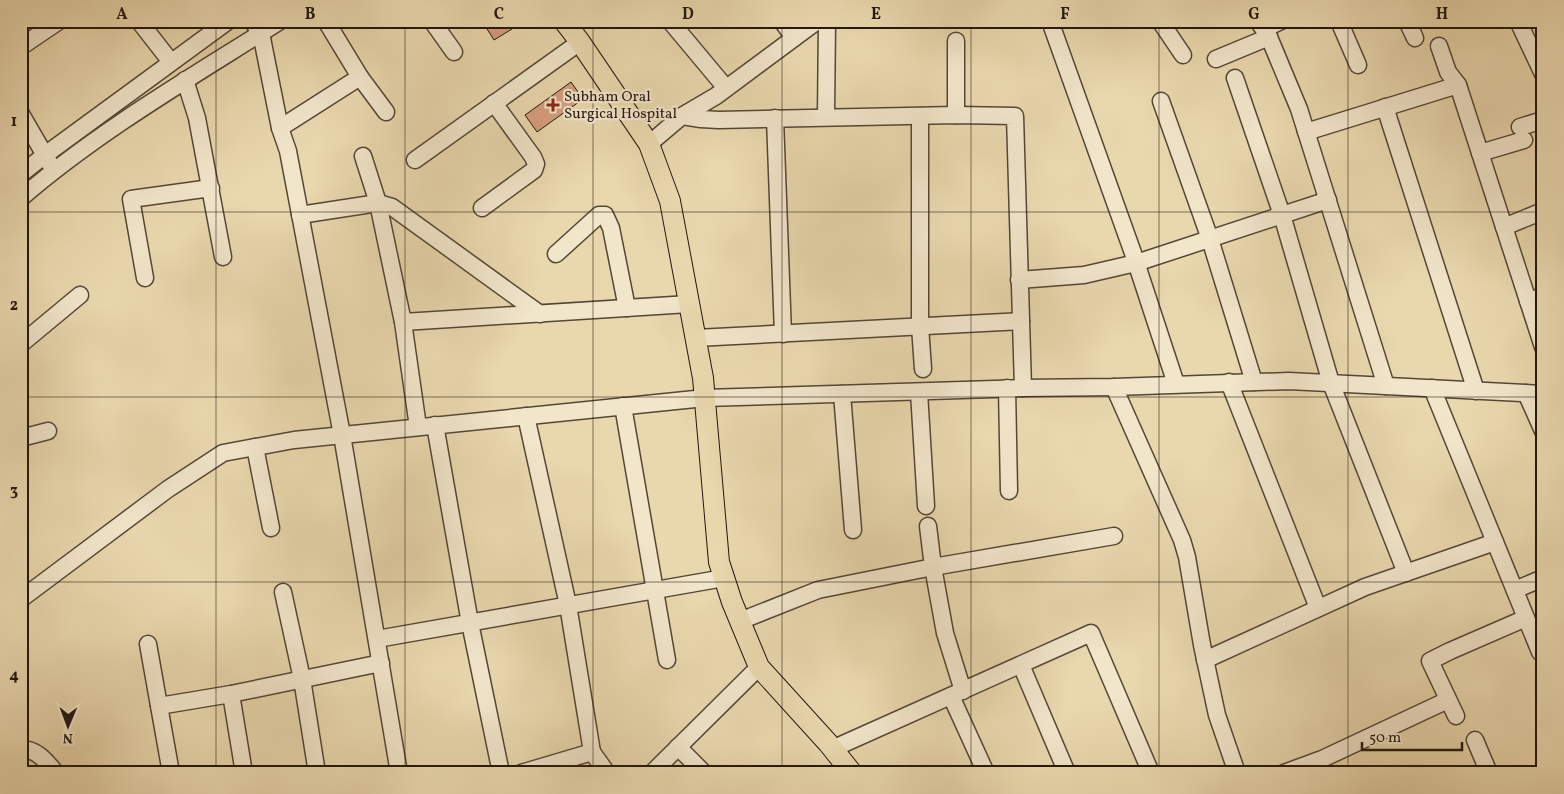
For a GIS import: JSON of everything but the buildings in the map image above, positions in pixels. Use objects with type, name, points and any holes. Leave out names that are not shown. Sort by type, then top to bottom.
[{"type":"main road","points":[[564,21],[649,144],[670,201],[703,378],[719,562],[740,621],[759,667],[852,773]]},
{"type":"street","points":[[25,44],[59,21]]},
{"type":"street","points":[[139,21],[171,62]]},
{"type":"street","points":[[21,174],[228,21]]},
{"type":"street","points":[[21,198],[54,170],[185,80],[256,27],[280,21]]},
{"type":"street","points":[[326,21],[360,77],[386,112]]},
{"type":"street","points":[[432,21],[454,52]]},
{"type":"street","points":[[670,21],[726,88]]},
{"type":"street","points":[[782,21],[794,38]]},
{"type":"street","points":[[649,144],[682,116],[726,88],[817,21]]},
{"type":"street","points":[[826,117],[827,21]]},
{"type":"street","points":[[1050,21],[1136,263],[1176,384]]},
{"type":"street","points":[[1160,21],[1183,55]]},
{"type":"street","points":[[1216,59],[1264,29],[1281,21]]},
{"type":"street","points":[[1338,21],[1358,65]]},
{"type":"street","points":[[1408,21],[1415,38]]},
{"type":"street","points":[[1518,21],[1540,63]]},
{"type":"street","points":[[256,27],[280,128],[288,151],[342,435],[399,773]]},
{"type":"street","points":[[1264,29],[1299,109],[1386,386]]},
{"type":"street","points":[[956,40],[956,115]]},
{"type":"street","points":[[415,160],[580,42]]},
{"type":"street","points":[[1439,46],[1448,72],[1458,85],[1504,227],[1535,299],[1543,347]]},
{"type":"street","points":[[280,128],[360,77]]},
{"type":"street","points":[[1235,78],[1282,215],[1331,383],[1406,573]]},
{"type":"street","points":[[185,80],[197,118],[223,257]]},
{"type":"street","points":[[1306,132],[1458,85]]},
{"type":"street","points":[[1161,101],[1210,239],[1254,382]]},
{"type":"street","points":[[482,208],[534,170],[536,164],[494,103]]},
{"type":"street","points":[[1385,108],[1476,391]]},
{"type":"street","points":[[21,114],[54,170]]},
{"type":"street","points":[[682,116],[719,120],[956,115],[1014,116],[1020,321],[1009,491]]},
{"type":"street","points":[[920,116],[920,326],[924,369]]},
{"type":"street","points":[[775,118],[783,334]]},
{"type":"street","points":[[1480,153],[1522,133],[1543,120]]},
{"type":"street","points":[[363,156],[378,203],[404,322],[418,427]]},
{"type":"street","points":[[145,278],[131,199],[211,188]]},
{"type":"street","points":[[1019,280],[1084,275],[1136,263],[1328,200]]},
{"type":"street","points":[[300,215],[378,203],[392,207],[540,314]]},
{"type":"street","points":[[1504,227],[1543,211]]},
{"type":"street","points":[[556,254],[598,215],[605,215],[611,228],[627,308]]},
{"type":"street","points":[[21,344],[80,296]]},
{"type":"street","points":[[404,322],[689,304]]},
{"type":"street","points":[[696,338],[1020,321]]},
{"type":"street","points":[[21,599],[168,490],[223,453],[294,440],[705,398],[1015,388],[1114,387],[1289,380],[1543,394]]},
{"type":"street","points":[[1229,382],[1318,608]]},
{"type":"street","points":[[1114,387],[1182,540],[1187,557],[1205,660],[1217,714],[1237,773]]},
{"type":"street","points":[[1432,388],[1540,652]]},
{"type":"street","points":[[919,392],[926,506]]},
{"type":"street","points":[[1526,393],[1543,432]]},
{"type":"street","points":[[842,394],[853,530]]},
{"type":"street","points":[[623,406],[667,660]]},
{"type":"street","points":[[526,416],[568,605],[592,752],[607,773]]},
{"type":"street","points":[[436,425],[470,623],[501,773]]},
{"type":"street","points":[[21,438],[48,431]]},
{"type":"street","points":[[255,447],[271,528]]},
{"type":"street","points":[[928,526],[933,567],[957,693],[986,773]]},
{"type":"street","points":[[740,621],[818,590],[933,567],[1114,536]]},
{"type":"street","points":[[1205,660],[1365,587],[1495,542]]},
{"type":"street","points":[[376,639],[724,578]]},
{"type":"street","points":[[1515,590],[1543,578]]},
{"type":"street","points":[[283,592],[302,679],[317,773]]},
{"type":"street","points":[[1456,716],[1430,661],[1526,618]]},
{"type":"street","points":[[832,749],[1091,634],[1151,773]]},
{"type":"street","points":[[148,644],[171,773]]},
{"type":"street","points":[[159,706],[231,694],[381,663]]},
{"type":"street","points":[[1021,665],[1067,773]]},
{"type":"street","points":[[652,773],[759,667]]},
{"type":"street","points":[[231,694],[244,773]]},
{"type":"street","points":[[1284,773],[1325,766],[1448,700]]},
{"type":"street","points":[[1475,740],[1487,772]]},
{"type":"street","points":[[678,747],[704,773]]},
{"type":"street","points":[[21,749],[27,749],[38,754],[56,773]]},
{"type":"street","points":[[521,773],[592,752]]},
{"type":"place","name":"Subham Oral Surgical Hospital","points":[[553,105]]}]
